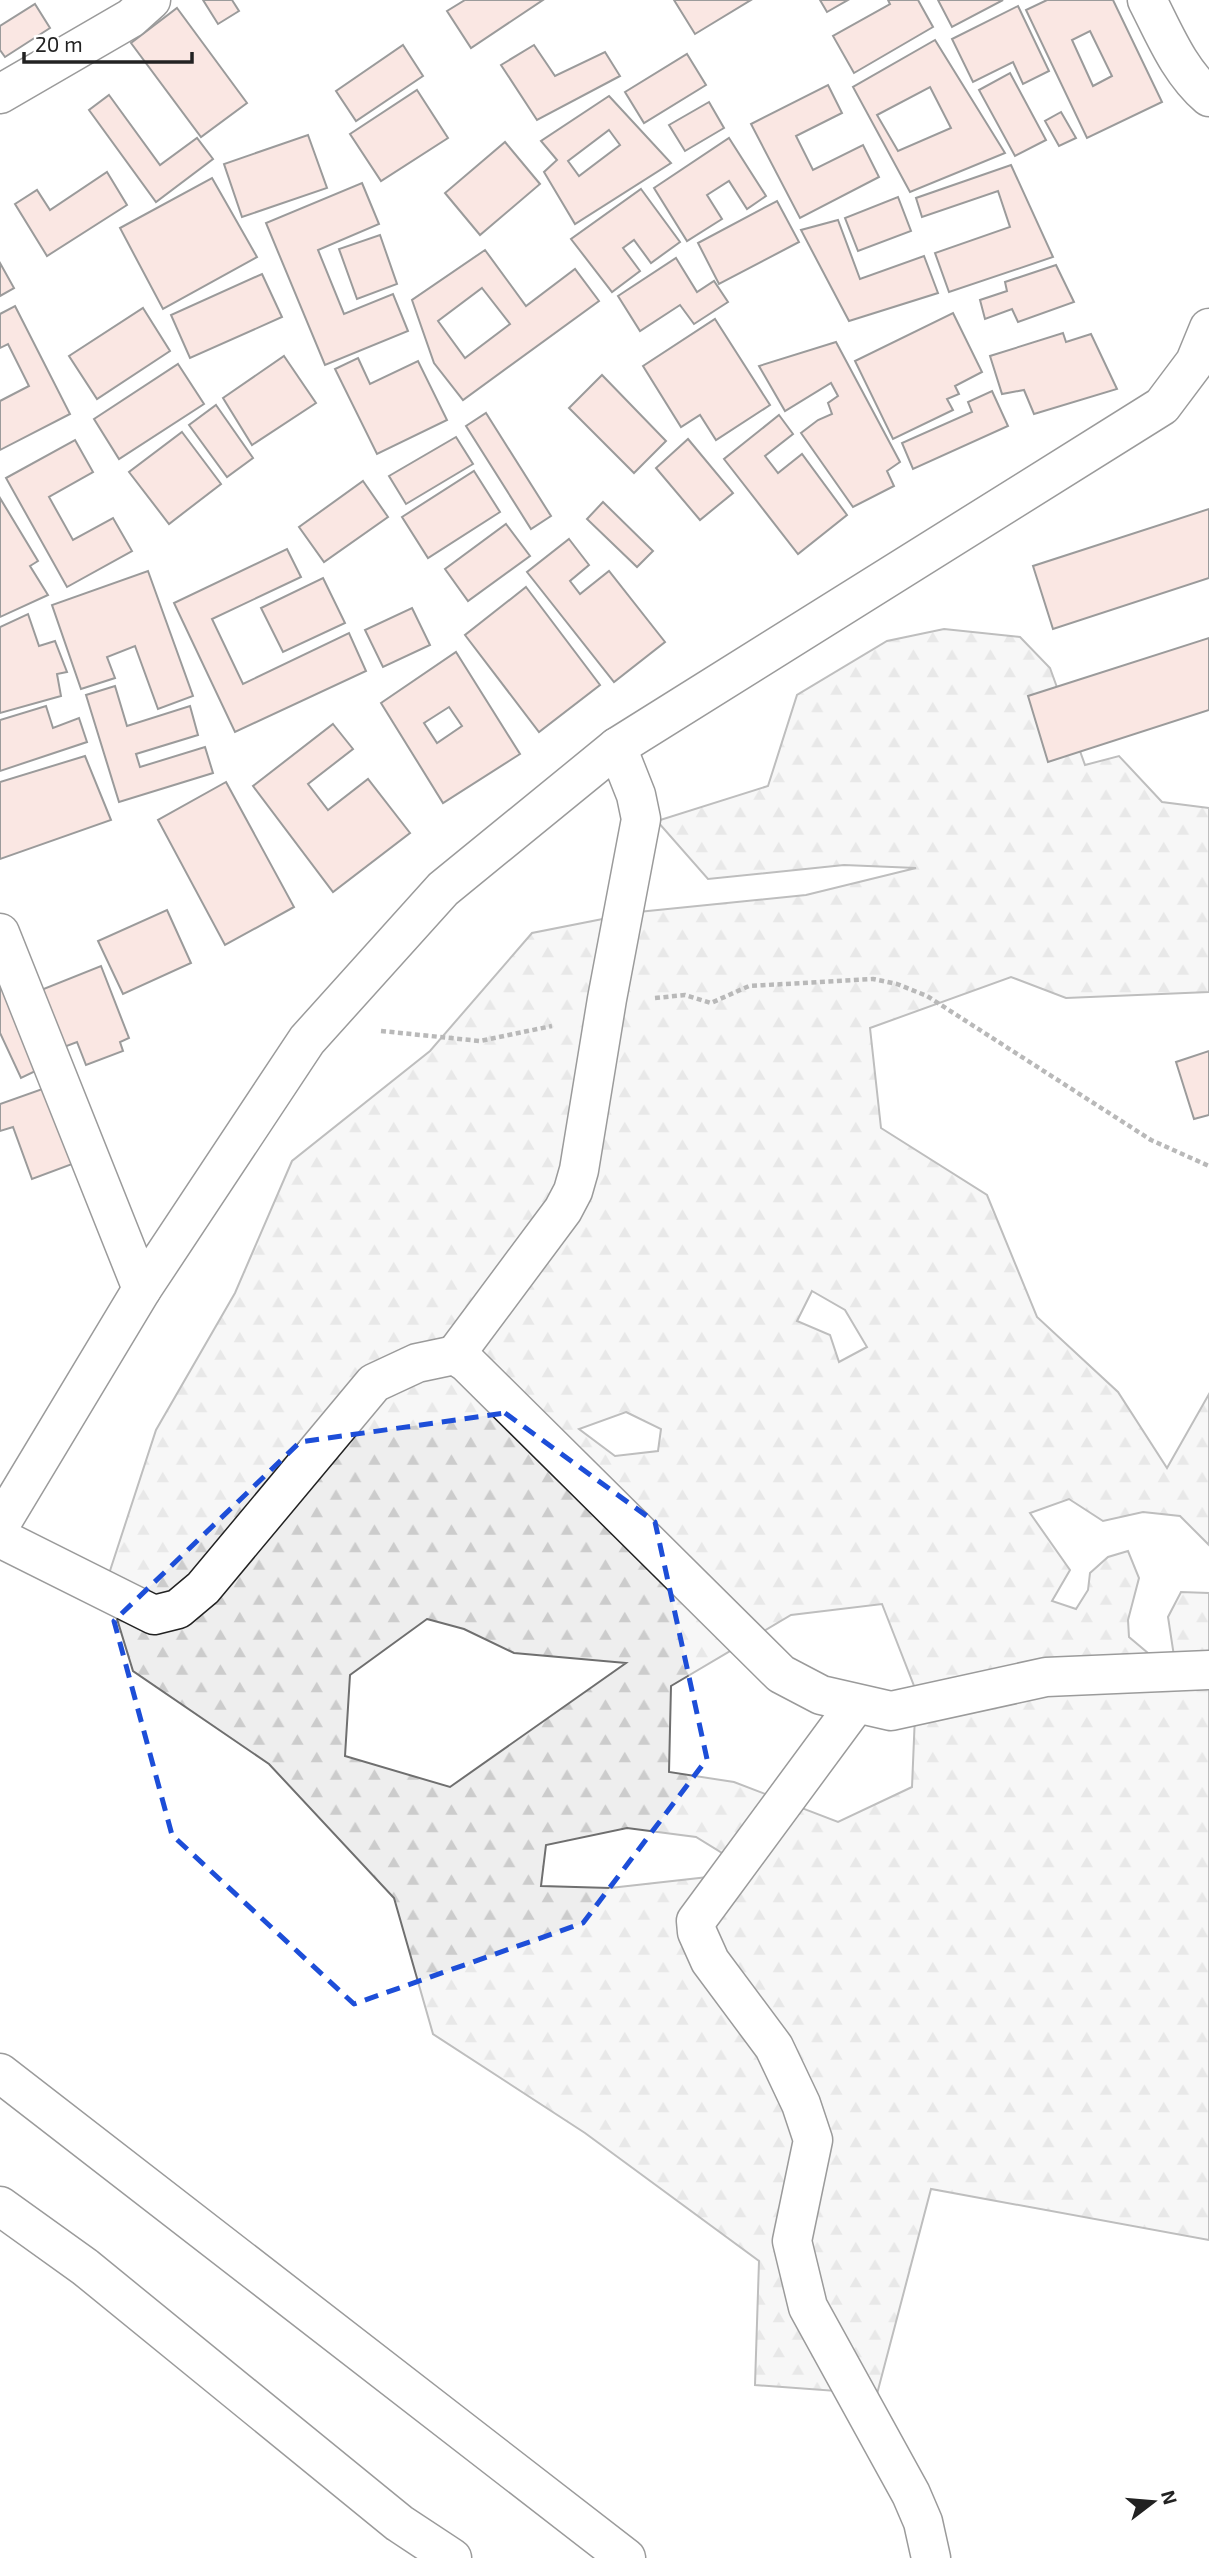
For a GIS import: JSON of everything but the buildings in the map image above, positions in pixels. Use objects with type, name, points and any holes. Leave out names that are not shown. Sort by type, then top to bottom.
[{"type":"main road","points":[[0,94],[131,18],[151,0]]},
{"type":"main road","points":[[1147,0],[1179,64],[1197,87],[1209,97]]},
{"type":"main road","points":[[0,1525],[142,1289],[307,1040],[443,889],[617,747],[1162,406],[1204,351]]},
{"type":"main road","points":[[0,1538],[154,1615],[178,1609],[203,1588],[374,1383],[417,1363],[455,1355],[549,1230],[573,1191],[579,1170],[607,999],[641,819],[636,795],[617,747]]},
{"type":"main road","points":[[0,933],[142,1289]]},
{"type":"main road","points":[[455,1355],[467,1363],[781,1674],[821,1695],[891,1711],[1046,1677],[1209,1670]]},
{"type":"main road","points":[[856,1704],[696,1921],[697,1932],[710,1961],[774,2047],[802,2104],[813,2140],[792,2241],[808,2307],[911,2494],[923,2522],[931,2558]]},
{"type":"main road","points":[[0,2073],[626,2558]]},
{"type":"main road","points":[[0,2206],[85,2267],[399,2523],[452,2558]]},
{"type":"path","points":[[307,1040],[383,1030],[480,1041],[558,1025],[607,999],[685,995],[711,1003],[749,986],[873,979],[897,984],[927,996],[1151,1140],[1209,1167]]},
{"type":"highlighted area","points":[[505,1413],[655,1522],[707,1759],[583,1923],[354,2004],[172,1835],[114,1621],[300,1442]]},
{"type":"green space","points":[[944,629],[1020,637],[1050,668],[1085,765],[1119,756],[1162,802],[1209,808],[1209,992],[1066,998],[1011,977],[870,1028],[881,1128],[987,1195],[1037,1317],[1118,1392],[1167,1468],[1209,1394],[1209,1545],[1180,1516],[1143,1512],[1103,1521],[1069,1499],[1030,1513],[1070,1570],[1052,1601],[1076,1609],[1088,1590],[1090,1573],[1108,1557],[1128,1551],[1139,1578],[1128,1620],[1129,1637],[1148,1653],[1174,1656],[1168,1617],[1181,1592],[1209,1593],[1209,2240],[931,2189],[877,2394],[755,2385],[759,2261],[585,2133],[433,2034],[394,1898],[269,1764],[133,1671],[106,1583],[156,1430],[235,1293],[292,1161],[430,1051],[532,933],[638,912],[806,895],[916,868],[844,865],[708,879],[657,821],[768,786],[797,695],[887,641]],"holes":[[[812,1291],[845,1310],[867,1347],[839,1362],[830,1335],[797,1321]],[[626,1412],[661,1429],[658,1451],[615,1456],[579,1429]],[[882,1604],[916,1691],[912,1787],[838,1822],[734,1782],[669,1772],[671,1686],[791,1615]],[[427,1619],[464,1629],[514,1653],[626,1663],[450,1787],[345,1756],[350,1675]],[[627,1828],[696,1837],[730,1858],[708,1877],[610,1888],[541,1886],[546,1845]]]}]
